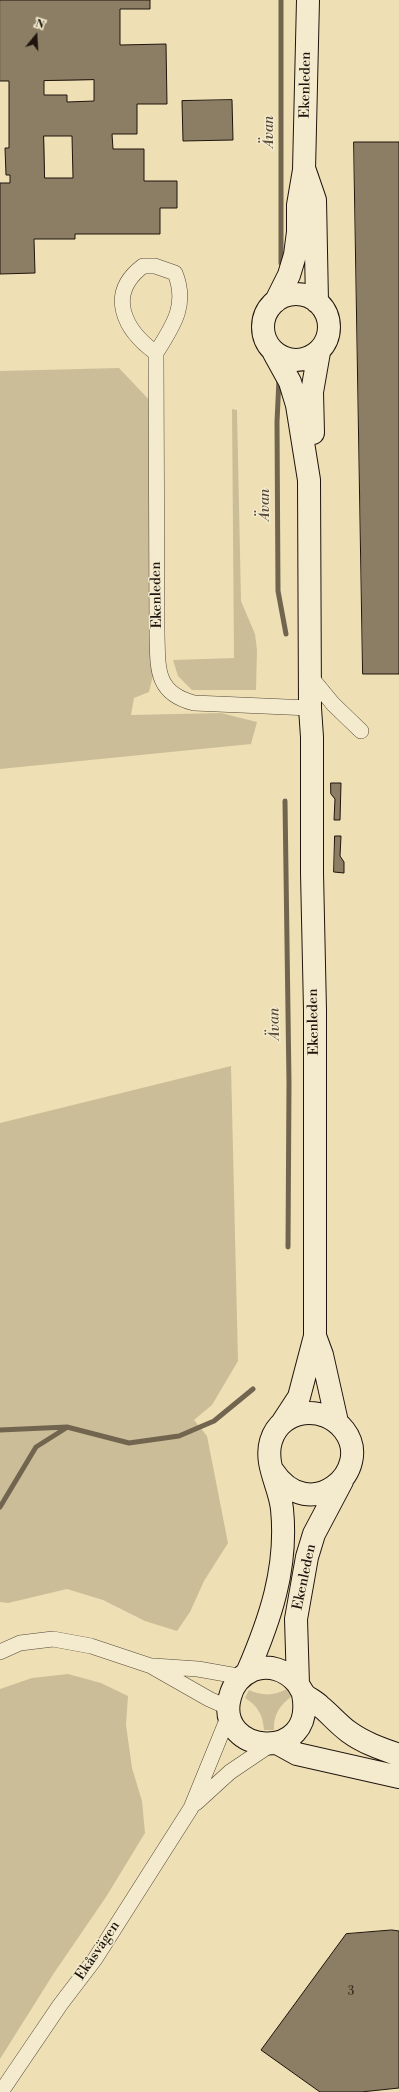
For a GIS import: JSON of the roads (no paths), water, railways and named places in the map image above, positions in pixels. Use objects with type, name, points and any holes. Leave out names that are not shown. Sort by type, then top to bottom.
[{"type":"street","name":"Ekenleden","points":[[282,1423],[299,1398],[315,1336],[315,1010],[312,873],[312,737],[310,708],[309,480],[297,405],[290,382],[266,341],[263,326],[264,317],[269,308],[276,301],[289,275],[295,255],[298,232],[298,206],[304,170],[308,0]]},
{"type":"street","name":"Ekenleden","points":[[304,170],[315,200],[317,302],[326,312],[329,327],[326,341],[319,352],[312,392],[314,447],[309,480]]},
{"type":"street","name":"Ekenleden","points":[[156,352],[134,333],[126,321],[122,306],[126,284],[143,266],[155,266],[175,273],[180,287],[180,308],[175,320],[156,352],[154,415],[157,634],[158,666],[162,682],[168,692],[178,698],[194,703],[310,708]]},
{"type":"street","points":[[276,301],[284,296],[301,294],[317,302]]},
{"type":"street","points":[[274,353],[287,359],[302,360],[319,352]]},
{"type":"street","points":[[310,676],[333,704],[362,731]]},
{"type":"street","name":"Ekenleden","points":[[315,1336],[322,1355],[337,1422]]},
{"type":"street","points":[[309,1413],[327,1416],[337,1422],[345,1431],[350,1448],[349,1466],[344,1477],[336,1486],[325,1492],[313,1495],[300,1494],[289,1489],[280,1481],[273,1471],[269,1451],[276,1431],[282,1423],[292,1417],[309,1413]]},
{"type":"street","name":"Ekenleden","points":[[229,1712],[231,1692],[245,1675],[266,1630],[278,1587],[283,1539],[282,1509],[273,1471]]},
{"type":"street","name":"Ekenleden","points":[[274,1744],[287,1739],[301,1724],[305,1714],[301,1689],[296,1619],[307,1557],[314,1534],[344,1477]]},
{"type":"street","points":[[0,1652],[20,1643],[52,1638],[91,1646],[151,1666],[209,1700],[229,1712],[236,1729],[245,1738],[257,1744],[274,1744],[297,1754],[399,1777]]},
{"type":"street","points":[[151,1666],[198,1669],[245,1675],[260,1669],[275,1669],[292,1677],[301,1689],[321,1706],[332,1719],[351,1733],[375,1746],[399,1755]]},
{"type":"street","name":"Ekåsvägen","points":[[1,2092],[60,2005],[95,1959],[191,1808],[229,1712]]},
{"type":"street","name":"Ekåsvägen","points":[[191,1808],[230,1772],[274,1744]]},
{"type":"waterway","name":"Ävan","points":[[281,0],[281,263]]},
{"type":"waterway","name":"Ävan","points":[[279,379],[277,422],[278,591],[286,634]]},
{"type":"waterway","name":"Ävan","points":[[285,801],[289,1083],[288,1247]]},
{"type":"waterway","points":[[0,1430],[67,1427],[129,1443],[179,1436],[214,1421],[253,1389]]},
{"type":"waterway","points":[[0,1507],[36,1447],[66,1428]]}]
